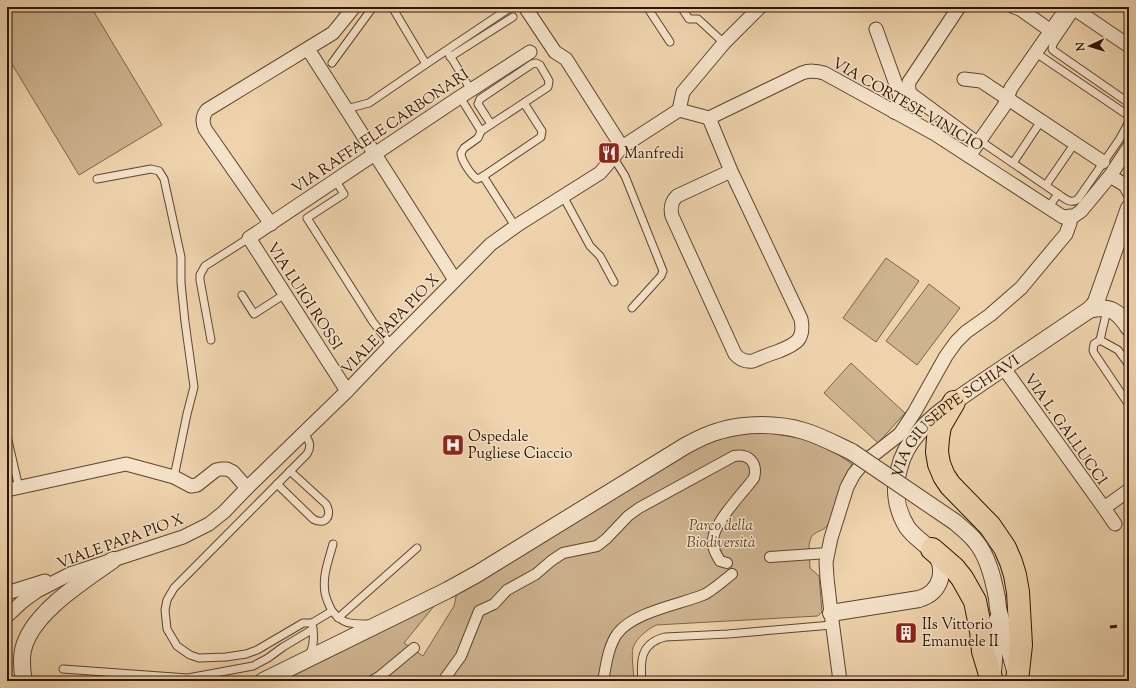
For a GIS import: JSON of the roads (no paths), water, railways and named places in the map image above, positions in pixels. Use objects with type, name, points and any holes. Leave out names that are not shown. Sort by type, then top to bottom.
[{"type":"highway","points":[[954,402],[940,426],[938,438],[939,464],[950,485],[990,526],[1005,548],[1011,562],[1018,592],[1021,645],[1017,680]]},
{"type":"highway","points":[[932,549],[954,568],[962,578],[975,601],[982,631],[983,651],[992,681]]},
{"type":"street","points":[[271,224],[205,129],[202,118],[207,110],[333,33],[354,7]]},
{"type":"street","points":[[525,7],[555,52],[566,59],[622,147]]},
{"type":"street","points":[[731,171],[677,196],[673,200],[671,210],[672,216],[735,354],[738,358],[748,362],[793,345],[799,338],[802,324],[801,319],[731,171],[709,118],[679,110],[683,92],[724,43],[760,7]]},
{"type":"street","points":[[959,7],[909,82],[908,89],[912,95],[978,142]]},
{"type":"street","points":[[1014,7],[1020,9],[1051,31]]},
{"type":"street","points":[[969,156],[1004,106],[1011,88],[1066,9],[1070,8],[1076,10],[1128,42]]},
{"type":"street","points":[[876,29],[900,98],[894,112]]},
{"type":"street","points":[[308,49],[455,280]]},
{"type":"street","name":"VIA RAFFAELE CARBONARI","points":[[249,238],[530,52]]},
{"type":"street","name":"VIA CORTESE VINICIO","points":[[709,118],[802,73],[813,70],[824,73],[935,134],[1048,208],[1063,217],[1070,216]]},
{"type":"street","points":[[964,79],[981,81],[1104,162]]},
{"type":"street","name":"VIALE PAPA PIO X","points":[[7,616],[37,591],[70,574],[183,537],[208,524],[224,512],[348,391],[391,344],[492,244],[515,226],[600,173],[622,147],[679,110]]},
{"type":"street","points":[[840,681],[826,562],[831,538],[847,487],[854,474],[863,463],[900,434],[914,413],[946,356],[956,342],[966,332],[990,315],[1021,288],[1066,234],[1070,222],[1070,216],[1078,214],[1081,211],[1110,176],[1129,147]]},
{"type":"street","points":[[1110,176],[1125,185],[1129,192]]},
{"type":"street","points":[[1089,310],[1096,302],[1126,227],[1129,208]]},
{"type":"street","name":"VIA LUIGI ROSSI","points":[[249,238],[348,391]]},
{"type":"street","points":[[1104,281],[1106,293],[1125,322]]},
{"type":"street","points":[[1089,310],[1101,309],[1118,313],[1125,322]]},
{"type":"street","name":"VIA GIUSEPPE SCHIAVI","points":[[932,549],[915,537],[904,522],[897,504],[895,492],[896,483],[902,460],[907,450],[919,432],[954,402],[1089,310]]},
{"type":"street","name":"VIA L. GALLUCCI","points":[[1003,368],[1115,524]]},
{"type":"street","points":[[270,678],[448,590],[477,574],[685,446],[719,431],[737,426],[756,425],[792,428],[804,431],[819,436],[852,452],[955,522],[966,532],[976,542],[983,554],[993,579],[997,603],[1017,680]]},
{"type":"street","points":[[443,681],[461,656],[479,611],[494,604],[507,590],[536,574],[550,561],[563,553],[597,546],[606,539],[628,516],[639,508],[734,456],[739,455],[749,458],[753,462],[755,473],[754,478],[719,523],[714,532],[713,541],[715,552],[720,561],[727,563]]},
{"type":"street","points":[[13,489],[126,464],[174,477],[191,486],[198,485],[216,470],[228,469],[233,472],[247,488]]},
{"type":"street","name":"VIA L. GALLUCCI","points":[[1104,508],[1129,490]]},
{"type":"street","points":[[832,619],[919,599],[932,594],[939,583],[941,570],[940,562],[932,549]]},
{"type":"street","points":[[770,557],[828,553]]},
{"type":"street","points":[[24,681],[21,661],[23,650],[28,636],[35,626],[50,608],[113,560]]},
{"type":"street","points":[[7,592],[70,574]]},
{"type":"street","points":[[603,681],[612,644],[618,634],[630,622],[663,608],[704,595],[732,574]]},
{"type":"street","points":[[992,681],[997,603]]},
{"type":"street","points":[[372,681],[414,648]]},
{"type":"lane","points":[[332,63],[373,7]]},
{"type":"lane","points":[[392,7],[426,64]]},
{"type":"lane","points":[[448,54],[511,7]]},
{"type":"lane","points":[[647,7],[670,42]]},
{"type":"lane","points":[[681,7],[689,19],[698,19],[724,43]]},
{"type":"lane","points":[[1076,10],[1053,44],[1052,47],[1054,51],[1129,103]]},
{"type":"lane","points":[[346,109],[369,103],[426,64],[448,54],[513,17]]},
{"type":"lane","points":[[1036,53],[1129,116]]},
{"type":"lane","points":[[448,54],[471,90]]},
{"type":"lane","points":[[491,124],[478,104],[480,99],[532,64],[538,64],[548,79],[549,84],[547,88],[481,131],[478,138],[464,148],[461,153],[461,156],[475,178],[480,178],[541,137],[542,131],[524,103]]},
{"type":"lane","points":[[460,97],[481,131]]},
{"type":"lane","points":[[1013,163],[1041,121]]},
{"type":"lane","points":[[978,142],[1013,163],[1058,194],[1070,201],[1076,201],[1119,140],[1129,122]]},
{"type":"lane","points":[[1046,186],[1074,143]]},
{"type":"lane","points":[[613,157],[625,176],[663,271],[662,276],[632,308]]},
{"type":"lane","points":[[97,179],[151,169],[159,171],[164,179],[181,257],[181,283],[194,387],[174,477]]},
{"type":"lane","points":[[483,176],[515,226]]},
{"type":"lane","points":[[336,181],[344,194],[307,218],[373,322],[391,344]]},
{"type":"lane","points":[[1048,208],[1058,194]]},
{"type":"lane","points":[[563,196],[590,246],[600,256],[614,282]]},
{"type":"lane","points":[[210,340],[200,275],[205,266],[249,238]]},
{"type":"lane","points":[[242,295],[254,314],[285,294]]},
{"type":"lane","points":[[1107,310],[1100,340],[1094,344],[1093,350],[1129,405]]},
{"type":"lane","points":[[1100,340],[1118,350],[1129,365]]},
{"type":"lane","points":[[303,434],[309,441],[309,451],[174,588],[167,600],[165,610],[167,629],[177,646],[195,656],[208,658],[246,654],[256,650],[302,623],[313,626]]},
{"type":"lane","points":[[7,436],[13,489]]},
{"type":"lane","points":[[277,484],[313,519],[322,522],[326,519],[329,513],[326,504],[290,471]]},
{"type":"lane","points":[[334,544],[325,574],[324,585],[327,599],[332,611],[338,618],[347,623],[370,624],[385,621]]},
{"type":"lane","points":[[338,618],[417,548]]},
{"type":"lane","points":[[63,669],[188,678],[253,666],[268,658],[332,611]]},
{"type":"lane","points":[[642,681],[640,667],[644,652],[647,647],[658,639],[665,637],[728,634],[832,619]]},
{"type":"lane","points":[[302,662],[311,652],[313,645],[313,626]]},
{"type":"railway","points":[[1110,627],[1129,625]]},
{"type":"place","name":"Manfredi","points":[[609,153]]},
{"type":"place","name":"Ospedale Pugliese Ciaccio","points":[[453,445]]},
{"type":"place","name":"IIs Vittorio Emanuele II","points":[[906,633]]},
{"type":"park label","name":"Parco della Biodiversità","points":[[721,534]]}]
